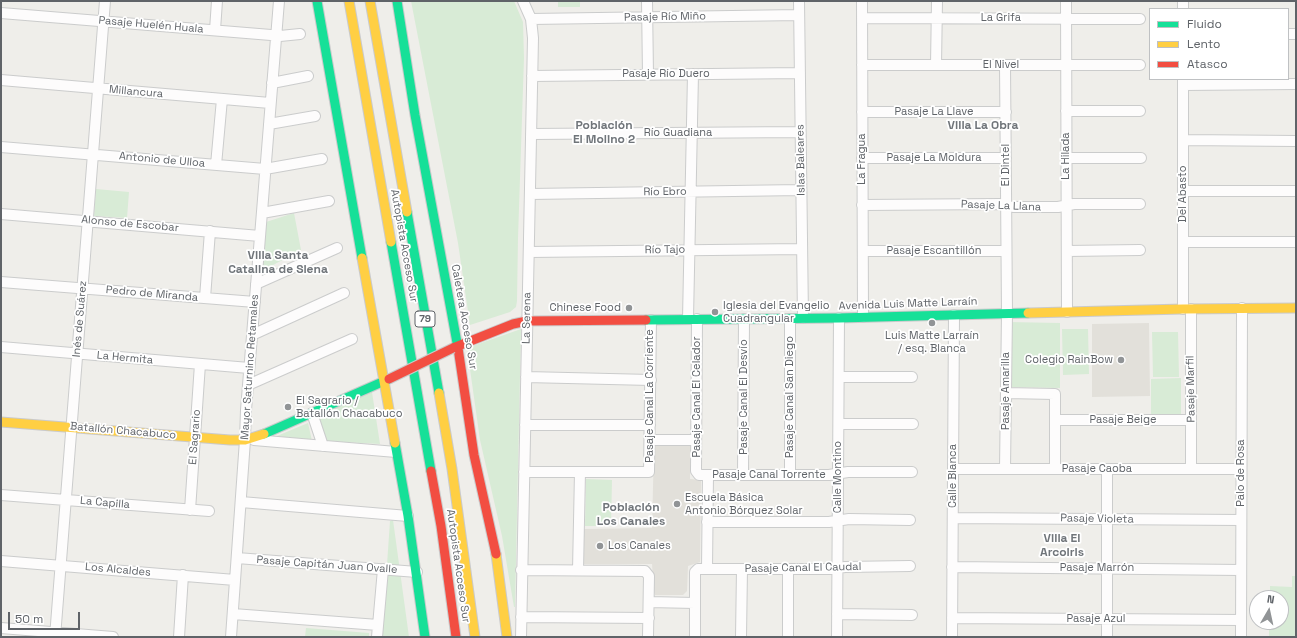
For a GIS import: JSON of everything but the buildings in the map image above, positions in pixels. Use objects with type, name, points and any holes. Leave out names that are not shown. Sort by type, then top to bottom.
[{"type":"main road","points":[[317,1],[386,380],[396,452],[417,572],[425,637]]},
{"type":"main road","name":"Autopista Acceso Sur","points":[[350,1],[442,526],[456,637]]},
{"type":"main road","name":"Autopista Acceso Sur","points":[[370,1],[455,490],[475,637]]},
{"type":"main road","name":"Caletera Acceso Sur","points":[[397,1],[414,115],[474,456],[496,550],[507,637]]},
{"type":"main road","name":"Avenida Luis Matte Larraín","points":[[386,380],[455,347],[513,324],[527,321],[790,319],[1187,309],[1296,308]]},
{"type":"main road","name":"Batallón Chacabuco","points":[[1,422],[245,440],[263,435],[386,380]]},
{"type":"street","name":"Inés de Suárez","points":[[56,635],[105,1]]},
{"type":"street","points":[[215,30],[218,1]]},
{"type":"street","name":"Mayor Saturnino Retamales","points":[[231,637],[249,368],[278,1]]},
{"type":"street","name":"La Serena","points":[[521,637],[533,38],[531,19],[523,1]]},
{"type":"street","points":[[647,1],[648,75]]},
{"type":"street","name":"Islas Baleares","points":[[799,1],[803,318]]},
{"type":"street","name":"La Fragua","points":[[862,1],[862,317]]},
{"type":"street","points":[[936,65],[937,1]]},
{"type":"street","name":"La Hilada","points":[[1066,1],[1067,312]]},
{"type":"street","name":"Pasaje Huelén Huala","points":[[1,13],[285,37],[300,34]]},
{"type":"street","name":"Pasaje Río Miño","points":[[531,19],[799,15]]},
{"type":"street","name":"La Grifa","points":[[862,18],[1140,18]]},
{"type":"street","name":"El Nivel","points":[[862,65],[1140,65]]},
{"type":"street","name":"El Dintel","points":[[1005,65],[1007,313]]},
{"type":"street","name":"Pasaje Río Duero","points":[[532,76],[800,73]]},
{"type":"street","name":"Pasaje Canal El Celador","points":[[693,74],[690,250],[696,440],[708,522],[708,569]]},
{"type":"street","points":[[272,83],[308,76]]},
{"type":"street","name":"Millancura","points":[[1,80],[270,103]]},
{"type":"street","points":[[1183,82],[1296,84]]},
{"type":"street","name":"Del Abasto","points":[[1183,82],[1183,242],[1187,309]]},
{"type":"street","points":[[216,165],[222,99]]},
{"type":"street","points":[[1066,111],[1140,111]]},
{"type":"street","name":"Pasaje La Llave","points":[[862,112],[1006,112]]},
{"type":"street","points":[[269,124],[315,116]]},
{"type":"street","name":"Río Guadiana","points":[[531,134],[800,132]]},
{"type":"street","points":[[1183,140],[1296,141]]},
{"type":"street","name":"Antonio de Ulloa","points":[[1,146],[265,169],[322,160]]},
{"type":"street","name":"Pasaje La Moldura","points":[[862,158],[1006,158]]},
{"type":"street","points":[[1066,158],[1140,158]]},
{"type":"street","name":"Río Ebro","points":[[530,194],[801,190]]},
{"type":"street","points":[[1183,191],[1296,191]]},
{"type":"street","points":[[262,213],[329,201]]},
{"type":"street","name":"Pasaje La Llana","points":[[862,204],[1000,204],[1013,207],[1058,207],[1074,204],[1140,204]]},
{"type":"street","name":"Alonso de Escobar","points":[[1,214],[88,220],[260,236]]},
{"type":"street","points":[[205,298],[210,231]]},
{"type":"street","points":[[1183,242],[1296,242]]},
{"type":"street","points":[[256,284],[337,248]]},
{"type":"street","name":"Río Tajo","points":[[529,252],[802,249]]},
{"type":"street","points":[[1067,251],[1140,250]]},
{"type":"street","name":"Pasaje Escantillón","points":[[862,251],[1006,251]]},
{"type":"street","name":"Pedro de Miranda","points":[[1,282],[255,302]]},
{"type":"street","points":[[252,335],[344,293]]},
{"type":"street","name":"Palo de Rosa","points":[[1241,637],[1242,308]]},
{"type":"street","name":"Pasaje Marfil","points":[[1187,309],[1191,469]]},
{"type":"street","name":"Pasaje Amarilla","points":[[1005,469],[1007,313]]},
{"type":"street","name":"Calle Blanca","points":[[952,637],[954,315]]},
{"type":"street","name":"Calle Montino","points":[[837,637],[839,318]]},
{"type":"street","name":"Pasaje Canal El Desvío","points":[[743,475],[744,319]]},
{"type":"street","name":"Pasaje Canal San Diego","points":[[790,319],[790,475]]},
{"type":"street","name":"Pasaje Canal La Corriente","points":[[580,472],[649,472],[651,320]]},
{"type":"street","points":[[248,385],[352,338]]},
{"type":"street","name":"La Hermita","points":[[1,347],[249,368]]},
{"type":"street","name":"El Sagrario","points":[[190,510],[200,364]]},
{"type":"street","points":[[839,377],[912,377]]},
{"type":"street","points":[[526,378],[650,380]]},
{"type":"street","points":[[1006,393],[1055,394],[1055,469]]},
{"type":"street","points":[[312,413],[323,446]]},
{"type":"street","name":"Pasaje Beige","points":[[1056,420],[1190,420]]},
{"type":"street","points":[[839,424],[913,424]]},
{"type":"street","points":[[525,425],[650,425]]},
{"type":"street","name":"Batallón Chacabuco","points":[[245,440],[396,452]]},
{"type":"street","points":[[650,440],[696,440]]},
{"type":"street","name":"Pasaje Caoba","points":[[953,469],[1241,469]]},
{"type":"street","points":[[1107,469],[1107,637]]},
{"type":"street","points":[[524,472],[580,472],[578,570]]},
{"type":"street","name":"Pasaje Canal Torrente","points":[[702,475],[829,475],[848,472],[912,472]]},
{"type":"street","name":"La Capilla","points":[[1,494],[209,511]]},
{"type":"street","points":[[241,502],[408,516]]},
{"type":"street","name":"Pasaje Violeta","points":[[953,518],[1241,520]]},
{"type":"street","points":[[708,522],[829,522],[849,519],[910,520]]},
{"type":"street","name":"Pasaje Capitán Juan Ovalle","points":[[237,558],[417,572]]},
{"type":"street","name":"Los Alcaldes","points":[[1,561],[235,580]]},
{"type":"street","name":"Pasaje Canal El Caudal","points":[[695,603],[696,570],[910,566]]},
{"type":"street","name":"Pasaje Marrón","points":[[952,567],[1241,570]]},
{"type":"street","points":[[377,637],[383,569]]},
{"type":"street","points":[[742,569],[742,637]]},
{"type":"street","points":[[788,569],[788,637]]},
{"type":"street","points":[[522,570],[647,572],[649,576],[648,637]]},
{"type":"street","points":[[179,637],[183,575]]},
{"type":"street","points":[[648,602],[695,603],[695,637]]},
{"type":"street","points":[[233,614],[378,625]]},
{"type":"street","points":[[837,614],[912,615]]},
{"type":"street","points":[[521,617],[648,618]]},
{"type":"street","name":"Pasaje Azul","points":[[952,618],[1241,620]]},
{"type":"street","points":[[1,628],[56,635],[113,637]]},
{"type":"shaded area","name":"Colegio RainBow","points":[[1149,323],[1150,396],[1092,397],[1092,324]]},
{"type":"shaded area","name":"Escuela Básica Antonio Bórquez Solar","points":[[654,446],[690,446],[690,479],[701,480],[700,562],[688,566],[687,591],[683,595],[655,595],[652,564],[583,564],[584,529],[652,528]]},
{"type":"green space","points":[[411,1],[514,1],[523,22],[524,58],[516,307],[510,312],[470,325],[458,243]]},
{"type":"green space","points":[[558,1],[580,1],[580,7],[558,7]]},
{"type":"green space","points":[[96,189],[129,192],[127,218],[94,216]]},
{"type":"green space","points":[[294,213],[301,250],[262,271],[266,222]]},
{"type":"green space","points":[[1008,322],[1060,323],[1060,388],[1007,387]]},
{"type":"green space","points":[[521,329],[514,607],[502,536],[480,440],[467,348]]},
{"type":"green space","points":[[1062,329],[1088,329],[1089,374],[1063,375]]},
{"type":"green space","points":[[1152,332],[1178,332],[1179,377],[1153,377]]},
{"type":"green space","points":[[1181,378],[1181,414],[1151,414],[1151,379]]},
{"type":"green space","points":[[372,392],[380,444],[324,441],[315,416]]},
{"type":"green space","points":[[308,423],[312,441],[277,436]]},
{"type":"green space","points":[[586,479],[612,480],[611,526],[585,526]]},
{"type":"green space","points":[[393,520],[409,637],[382,637],[390,521]]},
{"type":"green space","points":[[1292,576],[1296,576],[1296,637],[1269,637],[1269,630],[1289,630],[1289,590],[1270,590],[1270,586],[1292,587]]},
{"type":"green space","points":[[306,628],[369,633],[369,637],[305,637]]},
{"type":"traffic: fast","points":[[317,1],[362,258]]},
{"type":"traffic: fast","points":[[397,1],[415,115],[458,348]]},
{"type":"traffic: fast","points":[[407,212],[439,393]]},
{"type":"traffic: fast","points":[[391,242],[431,471]]},
{"type":"traffic: fast","points":[[646,320],[839,318],[1028,313]]},
{"type":"traffic: fast","points":[[264,434],[389,379]]},
{"type":"traffic: fast","points":[[395,443],[408,516],[425,637]]},
{"type":"traffic: slow","points":[[349,1],[391,242]]},
{"type":"traffic: slow","points":[[370,1],[407,212]]},
{"type":"traffic: slow","points":[[362,258],[395,443]]},
{"type":"traffic: slow","points":[[1028,313],[1296,308]]},
{"type":"traffic: slow","points":[[439,393],[452,469],[475,637]]},
{"type":"traffic: slow","points":[[1,422],[230,440],[245,440],[264,434]]},
{"type":"traffic: slow","points":[[496,554],[507,637]]},
{"type":"traffic: jam","points":[[453,348],[513,324],[527,321],[646,320]]},
{"type":"traffic: jam","points":[[389,379],[453,348]]},
{"type":"traffic: jam","points":[[458,348],[474,455],[496,554]]},
{"type":"traffic: jam","points":[[431,471],[441,526],[456,637]]},
{"type":"place","name":"Chinese Food","points":[[629,308]]},
{"type":"place","name":"Iglesia del Evangelio Cuadrangular","points":[[715,312]]},
{"type":"place","name":"Luis Matte Larraín / esq. Blanca","points":[[932,323]]},
{"type":"place","name":"Colegio RainBow","points":[[1121,360]]},
{"type":"place","name":"El Sagrario / Batallón Chacabuco","points":[[288,407]]},
{"type":"place","name":"Escuela Básica Antonio Bórquez Solar","points":[[677,504]]},
{"type":"place","name":"Los Canales","points":[[600,546]]},
{"type":"district","name":"Villa La Obra","points":[[983,126]]},
{"type":"district","name":"Población El Molino 2","points":[[604,133]]},
{"type":"district","name":"Villa Santa Catalina de Siena","points":[[278,263]]},
{"type":"district","name":"Población Los Canales","points":[[631,515]]},
{"type":"district","name":"Villa El Arcoiris","points":[[1062,546]]}]
